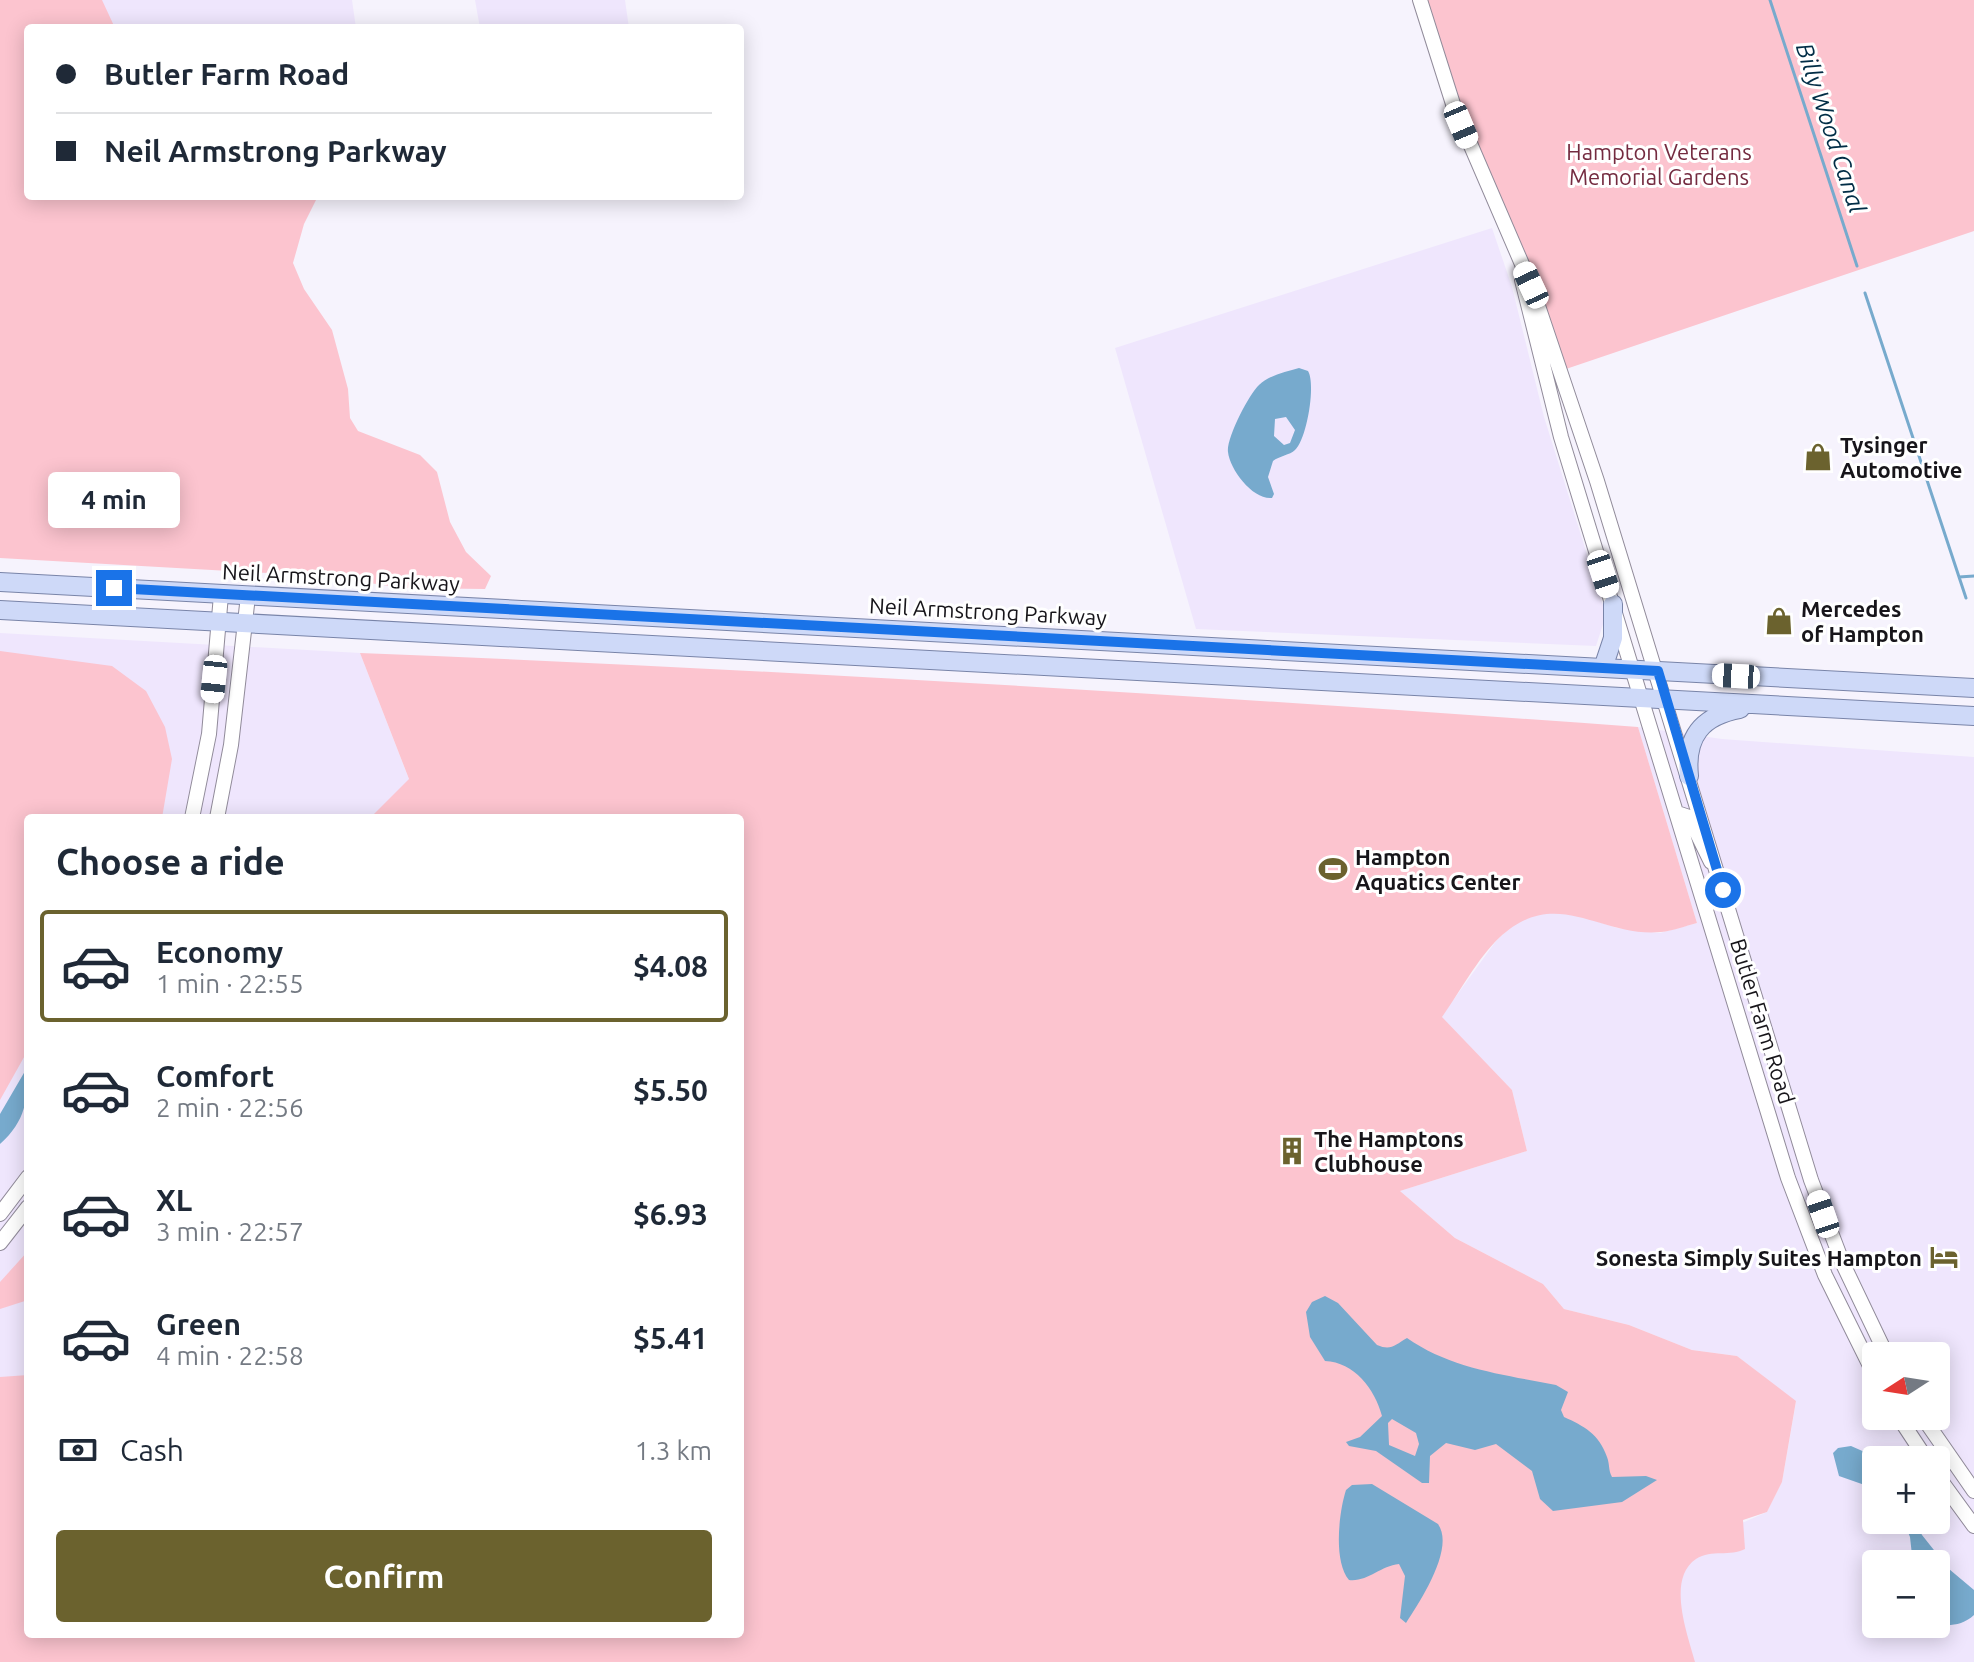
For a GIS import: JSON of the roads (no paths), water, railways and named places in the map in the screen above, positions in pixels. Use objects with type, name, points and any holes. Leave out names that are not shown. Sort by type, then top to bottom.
[{"type":"main road","name":"Neil Armstrong Parkway","points":[[0,582],[1974,688]]},
{"type":"main road","points":[[1603,668],[1613,638],[1613,604]]},
{"type":"main road","points":[[0,610],[1666,698],[1974,718]]},
{"type":"main road","points":[[1689,776],[1690,744],[1702,723],[1725,711],[1763,704]]},
{"type":"street","name":"Butler Farm Road","points":[[1420,0],[1453,104],[1531,285],[1622,556],[1811,1180],[1843,1264],[1880,1342]]},
{"type":"street","name":"Butler Farm Road","points":[[1516,252],[1540,364],[1793,1193],[1825,1275],[1862,1350]]},
{"type":"street","points":[[1584,513],[1600,519],[1622,556]]},
{"type":"street","points":[[193,814],[209,734],[221,595]]},
{"type":"street","points":[[218,814],[231,745],[248,596]]},
{"type":"street","points":[[1677,813],[1689,817],[1700,846],[1718,872]]},
{"type":"street","points":[[0,1214],[24,1182]]},
{"type":"street","points":[[0,1243],[24,1212]]},
{"type":"street","points":[[1932,1430],[1974,1491]]},
{"type":"street","points":[[1950,1493],[1974,1526]]},
{"type":"water","points":[[1299,368],[1308,371],[1310,378],[1311,399],[1306,424],[1295,450],[1273,461],[1268,477],[1274,494],[1272,498],[1265,497],[1250,489],[1238,475],[1228,446],[1239,417],[1259,385],[1278,374]],"holes":[[[1286,417],[1295,430],[1290,443],[1284,445],[1274,436],[1275,419]]]},
{"type":"water","points":[[24,1073],[24,1109],[15,1127],[0,1144],[0,1114]]},
{"type":"water","points":[[1325,1296],[1338,1303],[1382,1347],[1393,1346],[1407,1338],[1460,1364],[1556,1385],[1568,1392],[1561,1410],[1564,1417],[1600,1442],[1612,1477],[1646,1476],[1657,1480],[1622,1502],[1553,1511],[1540,1499],[1532,1471],[1496,1444],[1475,1450],[1446,1443],[1430,1456],[1429,1483],[1422,1483],[1376,1451],[1349,1446],[1346,1442],[1360,1437],[1382,1416],[1374,1396],[1362,1379],[1345,1366],[1325,1361],[1310,1337],[1306,1312],[1312,1302]],"holes":[[[1392,1419],[1416,1433],[1419,1444],[1415,1456],[1389,1445],[1388,1423]]]},
{"type":"water","points":[[1851,1446],[1862,1451],[1862,1484],[1839,1476],[1833,1453],[1838,1448]]},
{"type":"water","points":[[1372,1484],[1438,1524],[1442,1534],[1434,1574],[1406,1623],[1400,1618],[1405,1576],[1399,1564],[1362,1579],[1349,1580],[1341,1561],[1340,1523],[1346,1490],[1352,1485]]},
{"type":"water","points":[[1909,1534],[1922,1534],[1934,1550],[1911,1550]]},
{"type":"water","points":[[1950,1570],[1974,1590],[1974,1615],[1950,1624]]},
{"type":"waterway","name":"Billy Wood Canal","points":[[1770,0],[1857,266]]},
{"type":"waterway","name":"Billy Wood Canal","points":[[1865,293],[1966,598]]},
{"type":"waterway","points":[[1959,577],[1974,576]]},
{"type":"place","name":"Tysinger Automotive","points":[[1818,457]]},
{"type":"place","name":"Mercedes of Hampton","points":[[1779,621]]},
{"type":"place","name":"Hampton Aquatics Center","points":[[1333,869]]},
{"type":"place","name":"The Hamptons Clubhouse","points":[[1292,1151]]},
{"type":"place","name":"Sonesta Simply Suites Hampton","points":[[1944,1257]]},
{"type":"park label","name":"Hampton Veterans Memorial Gardens","points":[[1659,164]]}]
